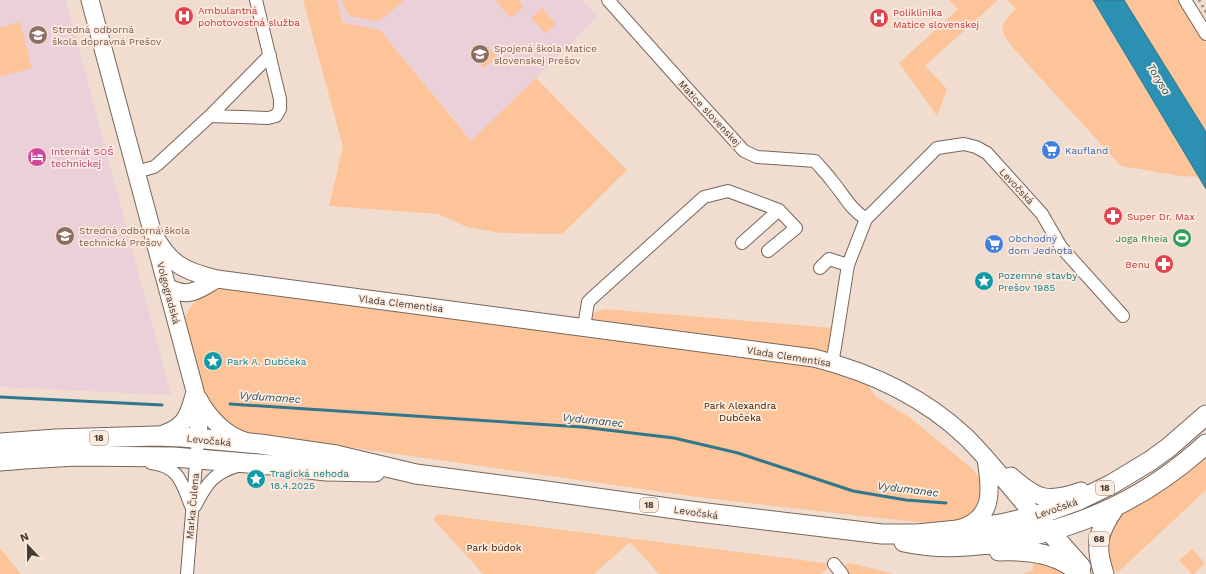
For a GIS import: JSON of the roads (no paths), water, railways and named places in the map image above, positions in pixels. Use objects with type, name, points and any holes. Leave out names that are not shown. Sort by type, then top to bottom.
[{"type":"main road","name":"Levočská","points":[[943,540],[1035,516],[1075,502],[1129,475],[1168,448],[1206,415]]},
{"type":"main road","name":"Levočská","points":[[0,443],[56,439],[155,436],[198,438],[260,444],[336,455],[416,474]]},
{"type":"main road","name":"Levočská","points":[[0,461],[92,456],[173,457],[326,471],[416,474],[531,488],[690,511],[882,534],[917,534],[966,546],[994,543],[1050,532],[1087,519],[1115,507],[1142,492],[1171,473],[1206,444]]},
{"type":"main road","name":"68","points":[[1104,574],[1099,560],[1099,536],[1106,520],[1115,507]]},
{"type":"main road","points":[[1035,516],[1088,574]]},
{"type":"main road","points":[[943,540],[974,552],[1020,550],[1033,552],[1061,560],[1081,574]]},
{"type":"street","name":"Volgogradská","points":[[90,0],[195,391],[199,420],[198,438]]},
{"type":"street","points":[[210,116],[268,118],[276,116],[280,109],[280,99],[256,0]]},
{"type":"street","name":"Matice slovenskej","points":[[608,0],[682,84],[744,151],[757,156],[815,161],[833,181],[853,209],[866,218]]},
{"type":"street","points":[[1185,0],[1206,34]]},
{"type":"street","points":[[136,172],[154,167],[210,116],[270,55]]},
{"type":"street","name":"Levočská","points":[[866,218],[937,148],[964,144],[976,147],[987,153],[1042,214],[1061,247],[1123,316]]},
{"type":"street","points":[[584,327],[588,302],[704,197],[728,191],[778,210],[796,228],[768,251]]},
{"type":"street","points":[[742,243],[778,210]]},
{"type":"street","points":[[832,363],[848,265],[866,218]]},
{"type":"street","name":"Vlada Clementisa","points":[[152,233],[160,247],[179,265],[190,272],[217,279],[814,358],[832,363],[884,382],[928,408],[966,438],[1035,516]]},
{"type":"street","points":[[820,268],[829,259],[848,265]]},
{"type":"street","points":[[190,272],[180,274],[172,280],[168,287],[176,292],[186,293],[197,291]]},
{"type":"street","points":[[178,327],[187,303],[197,291],[217,279]]},
{"type":"street","name":"Volgogradská","points":[[195,391],[210,418],[220,427],[242,440],[260,444]]},
{"type":"street","points":[[155,436],[174,430],[184,422],[190,409],[195,391]]},
{"type":"street","name":"Marka Čulena","points":[[187,574],[198,438]]},
{"type":"street","points":[[986,459],[1007,473],[1026,490],[1039,496],[1053,498],[1067,496],[1082,491],[1129,466],[1168,448]]},
{"type":"street","points":[[92,456],[160,464],[165,466],[172,470],[180,480],[192,511]]},
{"type":"street","points":[[943,540],[960,528],[972,523],[982,514],[990,496],[986,459]]},
{"type":"street","points":[[192,511],[202,492],[212,479],[228,469],[247,463]]},
{"type":"street","points":[[834,564],[842,574]]},
{"type":"water","name":"Torysa","points":[[1093,0],[1124,0],[1206,132],[1206,189]]},
{"type":"waterway","name":"Vydumanec","points":[[0,397],[162,405]]},
{"type":"waterway","name":"Vydumanec","points":[[230,404],[582,427],[674,438],[738,453],[853,491],[906,500],[946,503]]},
{"type":"railway","points":[[1199,0],[1206,12]]},
{"type":"place","name":"Ambulantná pohotovostná služba","points":[[184,16]]},
{"type":"place","name":"Poliklinika Matice slovenskej","points":[[879,18]]},
{"type":"place","name":"Stredná odborná škola dopravná Prešov","points":[[38,35]]},
{"type":"place","name":"Spojená škola Matice slovenskej Prešov","points":[[480,54]]},
{"type":"place","name":"Kaufland","points":[[1051,150]]},
{"type":"place","name":"Internát SOŠ technickej","points":[[37,157]]},
{"type":"place","name":"Super Dr. Max","points":[[1113,216]]},
{"type":"place","name":"Stredná odborná škola technická Prešov","points":[[65,236]]},
{"type":"place","name":"Joga Rheia","points":[[1182,238]]},
{"type":"place","name":"Obchodný dom Jednota","points":[[994,244]]},
{"type":"place","name":"Benu","points":[[1164,264]]},
{"type":"place","name":"Pozemné stavby Prešov 1985","points":[[984,281]]},
{"type":"place","name":"Park A. Dubčeka","points":[[213,361]]},
{"type":"place","name":"Tragická nehoda 18.4.2025","points":[[256,479]]},
{"type":"park label","name":"Park Alexandra Dubčeka","points":[[740,410]]},
{"type":"park label","name":"Park búdok","points":[[494,547]]}]
